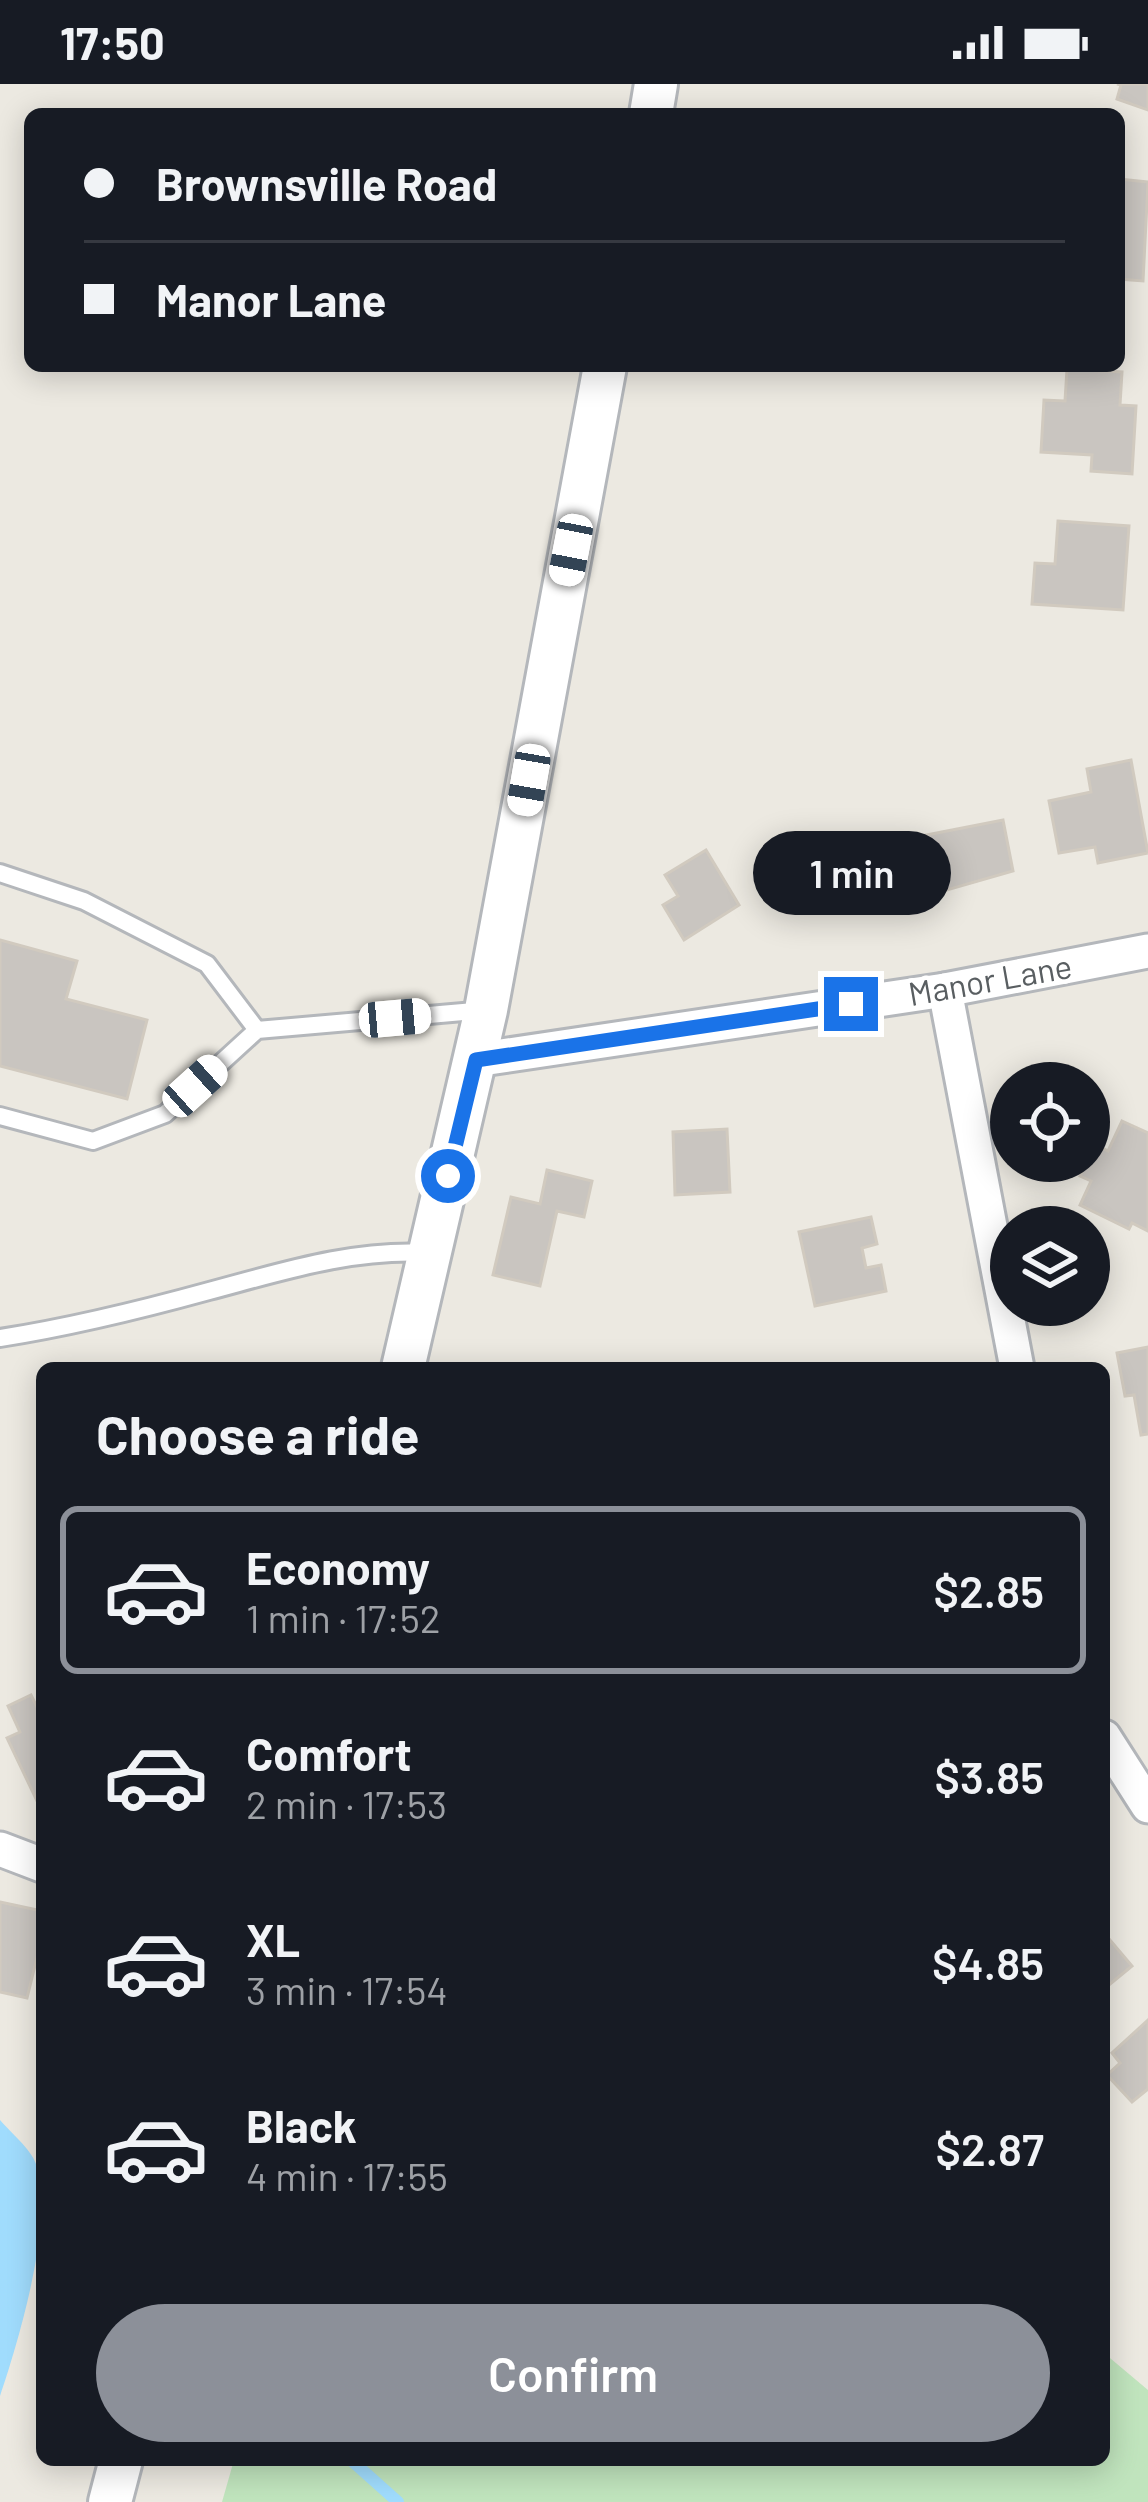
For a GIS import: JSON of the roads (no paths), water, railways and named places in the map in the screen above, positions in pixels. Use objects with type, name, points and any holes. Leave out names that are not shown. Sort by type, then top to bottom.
[{"type":"street","points":[[405,1362],[486,1010],[603,372]]},
{"type":"street","name":"Manor Lane","points":[[476,1060],[945,990],[1148,951]]},
{"type":"street","points":[[945,990],[1015,1362]]},
{"type":"street","points":[[1110,1746],[1148,1806]]},
{"type":"street","points":[[0,1849],[36,1863]]},
{"type":"street","points":[[110,2502],[119,2466]]},
{"type":"lane","points":[[0,873],[84,901],[207,964],[257,1030]]},
{"type":"lane","points":[[0,1116],[93,1142],[165,1114],[257,1030],[486,1010]]},
{"type":"lane","points":[[0,1338],[144,1309],[325,1260],[387,1251],[430,1253]]},
{"type":"water","points":[[0,2120],[36,2164],[36,2257],[0,2396]]},
{"type":"waterway","points":[[358,2466],[398,2502]]}]
